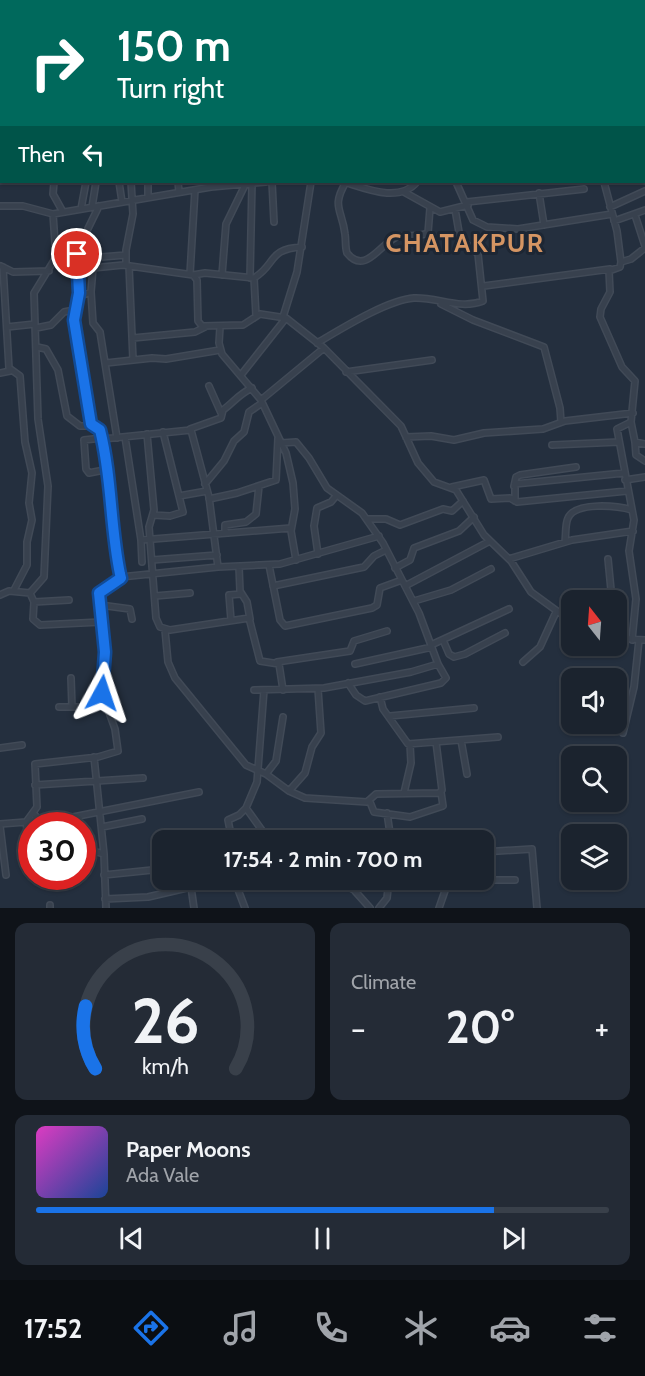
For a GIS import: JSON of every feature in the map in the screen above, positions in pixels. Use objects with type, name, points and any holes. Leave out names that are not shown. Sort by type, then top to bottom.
[{"type":"street","points":[[54,183],[52,194],[63,212]]},
{"type":"street","points":[[81,209],[86,183]]},
{"type":"street","points":[[92,207],[96,183]]},
{"type":"street","points":[[119,183],[122,202]]},
{"type":"street","points":[[131,183],[133,215],[126,255],[133,360]]},
{"type":"street","points":[[148,183],[148,197]]},
{"type":"street","points":[[178,183],[179,192]]},
{"type":"street","points":[[0,206],[23,206],[53,214],[222,184],[249,183]]},
{"type":"street","points":[[222,275],[226,224],[249,183]]},
{"type":"street","points":[[249,183],[252,278],[256,316]]},
{"type":"street","points":[[272,183],[274,222]]},
{"type":"street","points":[[241,375],[285,318],[302,247],[311,183]]},
{"type":"street","points":[[344,183],[337,198],[338,210],[345,234],[347,254],[357,261],[367,260],[398,236],[428,233],[430,208]]},
{"type":"street","points":[[348,183],[396,194],[404,192],[416,183]]},
{"type":"street","points":[[457,183],[473,220],[480,225],[510,229],[612,214]]},
{"type":"street","points":[[484,286],[620,267],[614,221],[604,183]]},
{"type":"street","points":[[404,192],[440,212],[467,203],[584,189]]},
{"type":"street","points":[[195,190],[192,274],[197,280],[198,321],[205,327]]},
{"type":"street","points":[[610,207],[645,191]]},
{"type":"street","points":[[539,193],[544,225]]},
{"type":"street","points":[[92,426],[81,370],[74,310],[78,297],[78,249],[99,206]]},
{"type":"street","points":[[317,343],[364,316],[412,298],[459,304],[479,303],[485,298],[478,254],[460,238],[454,209]]},
{"type":"street","points":[[614,221],[645,210]]},
{"type":"street","points":[[30,593],[44,577],[48,486],[38,419],[34,290],[49,271],[56,257],[53,214]]},
{"type":"street","points":[[621,262],[631,259],[645,247],[635,215]]},
{"type":"street","points":[[252,278],[278,252],[287,248],[302,247]]},
{"type":"street","points":[[77,259],[126,255]]},
{"type":"street","points":[[117,438],[100,332],[93,323],[91,292],[93,268],[128,265],[192,274],[252,278]]},
{"type":"street","points":[[2,266],[14,272],[49,271]]},
{"type":"street","points":[[2,266],[10,371]]},
{"type":"street","points":[[610,269],[610,292],[601,309],[600,317],[622,367],[635,381],[631,422],[636,455],[645,461]]},
{"type":"street","points":[[78,297],[91,292]]},
{"type":"street","points":[[434,301],[473,320],[544,347],[560,408],[561,422]]},
{"type":"street","points":[[7,327],[51,325],[64,312],[74,310]]},
{"type":"street","points":[[133,338],[195,332],[205,327],[243,325],[256,316],[264,314],[285,318],[324,348],[399,423],[418,463],[434,482],[452,487],[484,480],[491,499],[510,498],[515,501],[627,491]]},
{"type":"street","points":[[220,327],[220,350],[262,401],[280,440],[293,483],[295,509],[291,528],[296,560]]},
{"type":"street","points":[[37,347],[44,347],[57,367],[67,416],[80,426],[99,428],[109,469],[110,511],[121,578]]},
{"type":"street","points":[[205,484],[224,461],[234,441],[244,432],[249,412],[324,348]]},
{"type":"street","points":[[106,363],[166,359],[220,350]]},
{"type":"street","points":[[346,372],[432,360]]},
{"type":"street","points":[[0,373],[10,371],[19,373],[20,376],[25,442],[32,478],[28,562],[14,590]]},
{"type":"street","points":[[209,386],[222,415]]},
{"type":"street","points":[[109,469],[89,473],[86,469],[84,440],[190,429],[218,419],[223,410],[233,403],[237,395],[252,388]]},
{"type":"street","points":[[406,437],[426,435],[454,440],[483,433],[543,429],[561,422],[633,413]]},
{"type":"street","points":[[627,714],[634,687],[638,640],[636,599],[629,551],[633,531],[632,510],[625,480],[618,427],[631,422]]},
{"type":"street","points":[[190,429],[209,499],[218,567]]},
{"type":"street","points":[[153,515],[182,514],[163,432]]},
{"type":"street","points":[[147,434],[153,515],[150,522],[152,560],[158,624],[165,630],[168,662],[175,678],[243,763],[266,774],[289,791],[315,799],[370,802]]},
{"type":"street","points":[[125,437],[141,540],[142,562]]},
{"type":"street","points":[[209,499],[273,481],[278,476],[280,440]]},
{"type":"street","points":[[280,440],[296,442],[307,455],[327,488],[336,496],[349,502],[367,519],[379,536],[414,601],[438,664],[446,678],[441,683],[363,700],[348,683]]},
{"type":"street","points":[[552,445],[619,442]]},
{"type":"street","points":[[635,442],[645,444]]},
{"type":"street","points":[[515,501],[514,486],[520,474],[576,467]]},
{"type":"street","points":[[514,486],[624,473]]},
{"type":"street","points":[[625,480],[645,477]]},
{"type":"street","points":[[225,533],[225,525],[246,522],[256,514],[259,486]]},
{"type":"street","points":[[452,487],[489,541],[509,559],[531,592],[561,615]]},
{"type":"street","points":[[179,496],[207,491]]},
{"type":"street","points":[[318,554],[314,515],[317,508],[331,502],[336,496]]},
{"type":"street","points":[[367,519],[386,519],[400,525],[443,509],[452,511],[463,501]]},
{"type":"street","points":[[565,542],[568,518],[574,512],[608,505],[632,510]]},
{"type":"street","points":[[395,568],[410,560],[414,548],[459,531],[474,517]]},
{"type":"street","points":[[141,540],[291,528]]},
{"type":"street","points":[[509,559],[565,542],[633,531]]},
{"type":"street","points":[[34,812],[37,807],[34,767],[37,763],[94,757],[118,751],[115,729],[102,693],[105,662],[100,591],[121,578],[218,567],[269,566],[379,536]]},
{"type":"street","points":[[269,566],[281,623],[288,626],[372,608],[377,605],[380,588],[404,583],[489,541]]},
{"type":"street","points":[[273,586],[364,567],[374,556],[386,550]]},
{"type":"street","points":[[152,560],[217,555]]},
{"type":"street","points":[[608,560],[611,590]]},
{"type":"street","points":[[238,567],[241,594],[246,599],[260,661],[277,662],[350,651],[354,641],[387,631]]},
{"type":"street","points":[[414,601],[451,590],[491,569]]},
{"type":"street","points":[[0,595],[14,590],[30,593]]},
{"type":"street","points":[[30,593],[34,602],[33,619],[40,625],[101,622]]},
{"type":"street","points":[[155,596],[190,593]]},
{"type":"street","points":[[231,620],[229,595],[241,594]]},
{"type":"street","points":[[34,602],[69,600]]},
{"type":"street","points":[[100,605],[130,609],[132,619]]},
{"type":"street","points":[[355,664],[431,646],[509,609]]},
{"type":"street","points":[[524,662],[540,647],[556,612]]},
{"type":"street","points":[[165,630],[250,619]]},
{"type":"street","points":[[443,640],[449,654],[454,657],[465,654],[505,633]]},
{"type":"street","points":[[277,662],[283,690]]},
{"type":"street","points":[[254,690],[318,689],[411,672],[438,664]]},
{"type":"street","points":[[71,678],[72,707]]},
{"type":"street","points":[[289,791],[305,773],[312,747],[321,733],[318,689]]},
{"type":"street","points":[[230,830],[228,820],[239,815],[246,808],[256,787],[264,690]]},
{"type":"street","points":[[380,697],[383,709],[403,738],[410,744],[498,737]]},
{"type":"street","points":[[60,707],[93,707],[105,703]]},
{"type":"street","points":[[390,716],[474,708]]},
{"type":"street","points":[[266,774],[276,761],[283,717]]},
{"type":"street","points":[[461,740],[467,774]]},
{"type":"street","points":[[436,742],[444,804],[434,811],[410,816],[371,810],[370,802],[376,794],[441,792]]},
{"type":"street","points":[[404,793],[411,763],[410,744]]},
{"type":"street","points":[[0,748],[22,745]]},
{"type":"street","points":[[94,757],[102,827],[106,908]]},
{"type":"street","points":[[35,785],[143,777]]},
{"type":"street","points":[[96,812],[200,792]]},
{"type":"street","points":[[246,808],[262,830]]},
{"type":"street","points":[[387,813],[390,830]]},
{"type":"street","points":[[102,827],[142,819]]},
{"type":"street","points":[[6,875],[0,825],[18,823]]},
{"type":"street","points":[[494,851],[532,849],[537,908]]},
{"type":"street","points":[[96,852],[104,854]]},
{"type":"street","points":[[104,875],[152,870]]},
{"type":"street","points":[[494,880],[515,880]]},
{"type":"street","points":[[105,899],[148,897],[191,887],[194,908]]},
{"type":"street","points":[[238,890],[245,908]]},
{"type":"street","points":[[354,890],[370,908]]},
{"type":"street","points":[[379,908],[387,898],[388,890]]},
{"type":"street","points":[[439,908],[445,890]]},
{"type":"district","name":"CHATAKPUR","points":[[465,243]]},
{"type":"route","points":[[77,254],[79,293],[74,310],[74,320],[91,424],[100,430],[111,478],[110,511],[121,578],[99,593],[105,652],[102,693]]}]
